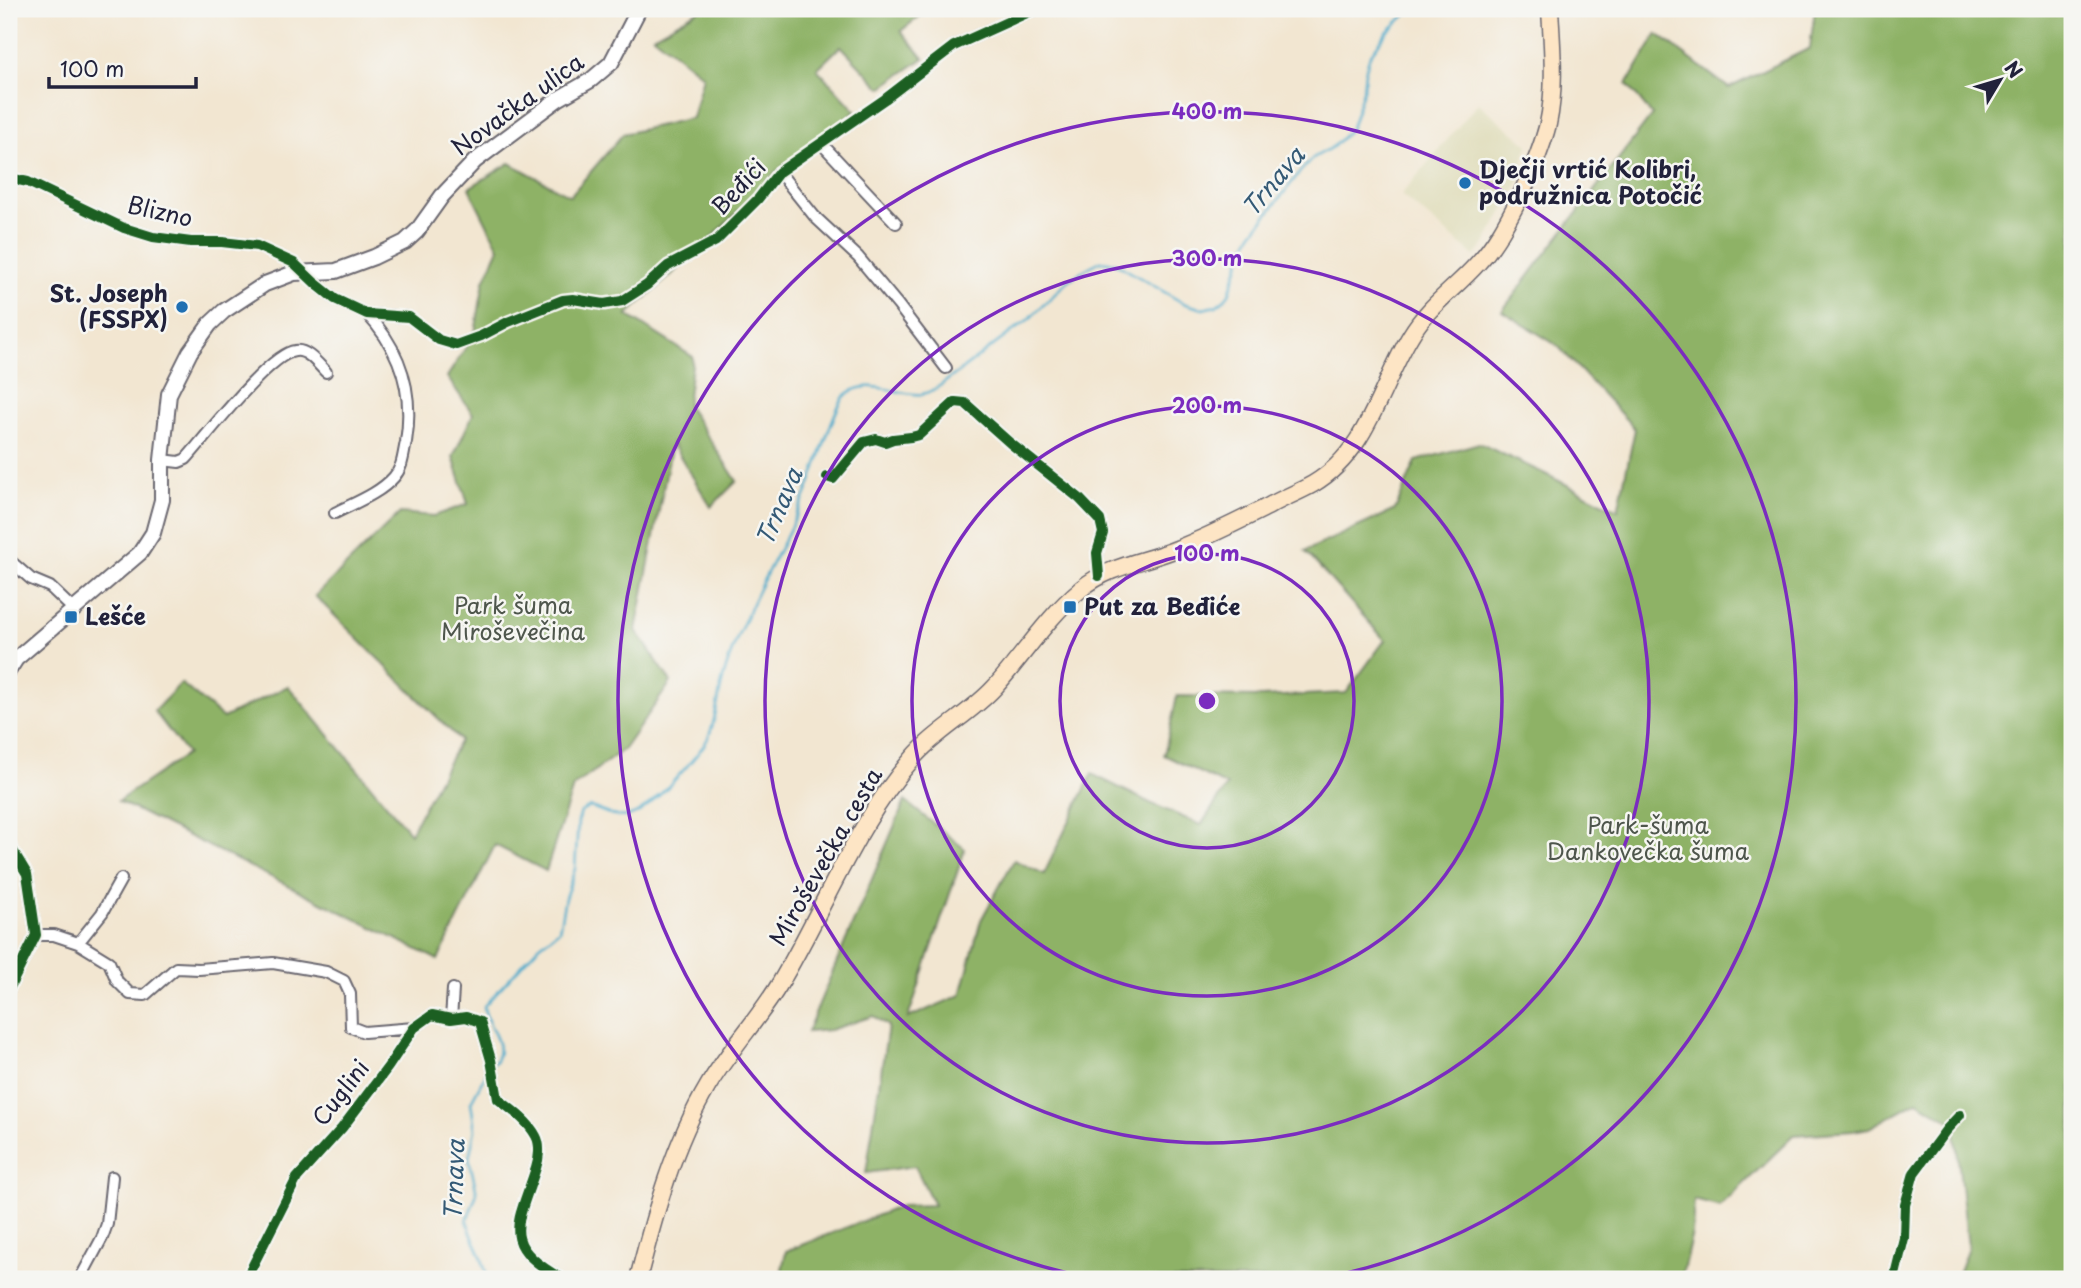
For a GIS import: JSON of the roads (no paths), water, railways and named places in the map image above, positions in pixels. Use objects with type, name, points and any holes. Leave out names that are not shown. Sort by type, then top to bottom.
[{"type":"main road","name":"Miroševečka cesta","points":[[638,1279],[677,1150],[708,1084],[778,987],[882,798],[914,756],[988,694],[1054,616],[1080,590],[1099,576],[1124,565],[1176,550],[1213,534],[1310,486],[1331,473],[1349,454],[1362,434],[1410,336],[1427,311],[1481,260],[1506,225],[1535,165],[1548,121],[1553,70],[1550,9]]},
{"type":"street","name":"Novačka ulica","points":[[9,670],[16,659],[141,552],[153,533],[162,500],[162,460],[169,394],[201,335],[224,312],[265,284],[294,273],[336,271],[405,242],[417,231],[453,184],[484,153],[558,99],[605,69],[615,58],[639,9]]},
{"type":"street","name":"Beđići","points":[[367,314],[409,317],[439,340],[456,345],[563,300],[604,304],[622,301],[647,285],[668,266],[716,242],[758,199],[779,172],[885,99],[954,46],[1036,9]]},
{"type":"street","points":[[821,143],[896,223]]},
{"type":"street","points":[[779,172],[815,217],[858,257],[946,368]]},
{"type":"street","name":"Blizno","points":[[9,178],[28,182],[124,228],[166,239],[257,246],[294,263],[335,299],[367,314]]},
{"type":"street","points":[[334,513],[383,488],[393,479],[402,464],[409,423],[408,392],[399,362],[383,331],[367,314]]},
{"type":"street","points":[[162,460],[179,462],[186,459],[262,373],[285,354],[297,350],[303,352],[326,372]]},
{"type":"street","points":[[827,477],[833,479],[863,442],[876,439],[885,442],[919,435],[955,402],[965,403],[1079,498],[1100,520],[1103,533],[1097,553],[1099,576]]},
{"type":"street","points":[[9,560],[31,579],[50,587],[74,610]]},
{"type":"street","points":[[9,844],[27,874],[36,935],[9,989]]},
{"type":"street","points":[[78,943],[102,913],[121,879]]},
{"type":"street","name":"Cuglini","points":[[36,935],[54,935],[78,943],[109,962],[117,981],[130,994],[145,995],[176,968],[274,963],[326,972],[344,981],[350,994],[351,1027],[363,1032],[414,1028]]},
{"type":"street","points":[[451,1019],[453,989]]},
{"type":"street","name":"Cuglini","points":[[246,1279],[297,1178],[342,1128],[388,1068],[414,1028],[432,1015],[451,1019],[466,1017],[480,1022],[498,1099],[514,1111],[537,1138],[539,1159],[517,1227],[521,1246],[531,1260],[562,1279]]},
{"type":"street","points":[[1894,1279],[1904,1238],[1905,1205],[1914,1173],[1960,1115]]},
{"type":"street","points":[[80,1279],[107,1224],[112,1177]]},
{"type":"waterway","name":"Trnava","points":[[494,1063],[499,1049],[484,1006],[538,947],[559,930],[565,898],[575,869],[581,812],[590,807],[620,816],[630,816],[638,812],[673,782],[703,746],[712,726],[724,677],[738,637],[757,592],[804,500],[831,423],[845,396],[863,387],[912,394],[932,391],[1029,319],[1069,280],[1101,261],[1115,263],[1183,303],[1203,309],[1216,306],[1229,294],[1244,249],[1252,234],[1313,158],[1334,146],[1351,128],[1363,91],[1370,55],[1387,32],[1412,9]]},
{"type":"waterway","name":"Trnava","points":[[488,1279],[467,1220],[477,1193],[469,1158],[475,1130],[471,1102],[489,1068]]},
{"type":"waterway","name":"Trnava","points":[[524,1279],[532,1279]]},
{"type":"place","name":"Dječji vrtić Kolibri, podružnica Potočić","points":[[1465,183]]},
{"type":"place","name":"St. Joseph (FSSPX)","points":[[182,307]]},
{"type":"place","name":"Put za Beđiće","points":[[1070,607]]},
{"type":"place","name":"Lešće","points":[[71,617]]},
{"type":"park label","name":"Park šuma Miroševečina","points":[[513,619]]},
{"type":"park label","name":"Park-šuma Dankovečka šuma","points":[[1648,839]]}]
